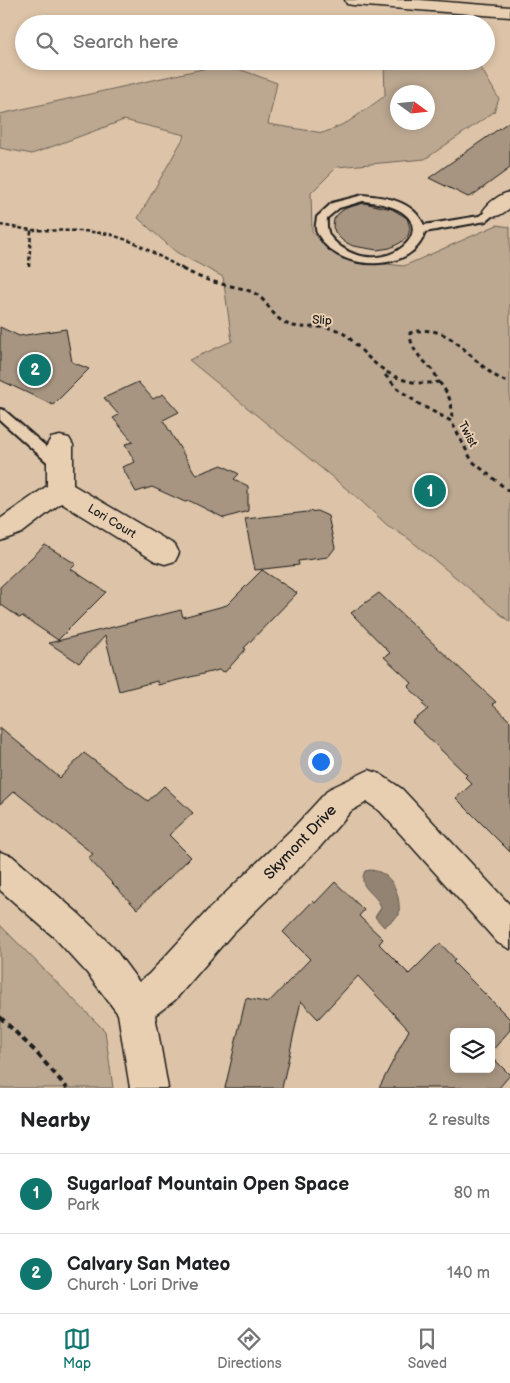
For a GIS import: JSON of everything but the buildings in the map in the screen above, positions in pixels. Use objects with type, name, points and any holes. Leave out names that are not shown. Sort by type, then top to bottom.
[{"type":"main road","points":[[353,0],[510,12]]},
{"type":"main road","points":[[463,0],[510,3]]},
{"type":"main road","points":[[493,211],[510,198]]},
{"type":"main road","points":[[0,530],[12,526],[60,467]]},
{"type":"main road","name":"Lori Court","points":[[60,467],[165,553]]},
{"type":"main road","name":"Skymont Drive","points":[[135,1007],[162,987],[220,922],[308,837],[340,800],[369,785],[391,800],[510,931]]},
{"type":"main road","points":[[0,868],[67,926],[93,953],[135,1007],[149,1088]]},
{"type":"lane","points":[[371,198],[395,203],[408,210],[416,218],[420,229],[418,239],[412,248],[385,259],[368,260],[352,257],[337,251],[326,243],[320,233],[320,223],[325,214],[334,206],[347,200],[371,198]]},
{"type":"lane","points":[[420,229],[482,219],[493,211]]},
{"type":"lane","points":[[0,413],[60,467]]},
{"type":"path","name":"Slip","points":[[0,225],[31,230],[80,229],[124,238],[199,278],[220,285],[254,292],[265,301],[274,318],[284,324],[296,328],[326,328],[343,332],[383,373],[416,384],[425,385],[439,382]]},
{"type":"path","points":[[29,267],[31,230]]},
{"type":"path","points":[[451,421],[454,410],[451,397],[439,382],[432,368],[413,352],[410,334],[419,329],[432,329],[444,333],[495,377],[510,383]]},
{"type":"path","name":"Twist","points":[[383,373],[398,389],[419,404],[451,421],[472,460],[510,492]]},
{"type":"path","points":[[0,1017],[49,1065],[67,1088]]},
{"type":"shaded area","points":[[198,70],[241,70],[277,83],[268,124],[323,133],[348,122],[385,96],[384,70],[482,70],[499,99],[494,112],[425,159],[337,167],[311,193],[312,231],[327,249],[353,260],[404,266],[497,225],[510,227],[510,622],[409,539],[387,525],[359,499],[189,360],[232,341],[223,277],[176,252],[138,218],[185,135],[124,120],[32,154],[0,148],[0,114]]},
{"type":"shaded area","points":[[365,871],[378,871],[390,880],[399,900],[399,915],[384,927],[375,917],[381,908],[379,903],[363,882]]},
{"type":"shaded area","points":[[0,925],[105,1031],[113,1088],[0,1088]]},
{"type":"place","name":"Calvary San Mateo","points":[[35,370]]},
{"type":"place","name":"Sugarloaf Mountain Open Space","points":[[430,491]]}]
